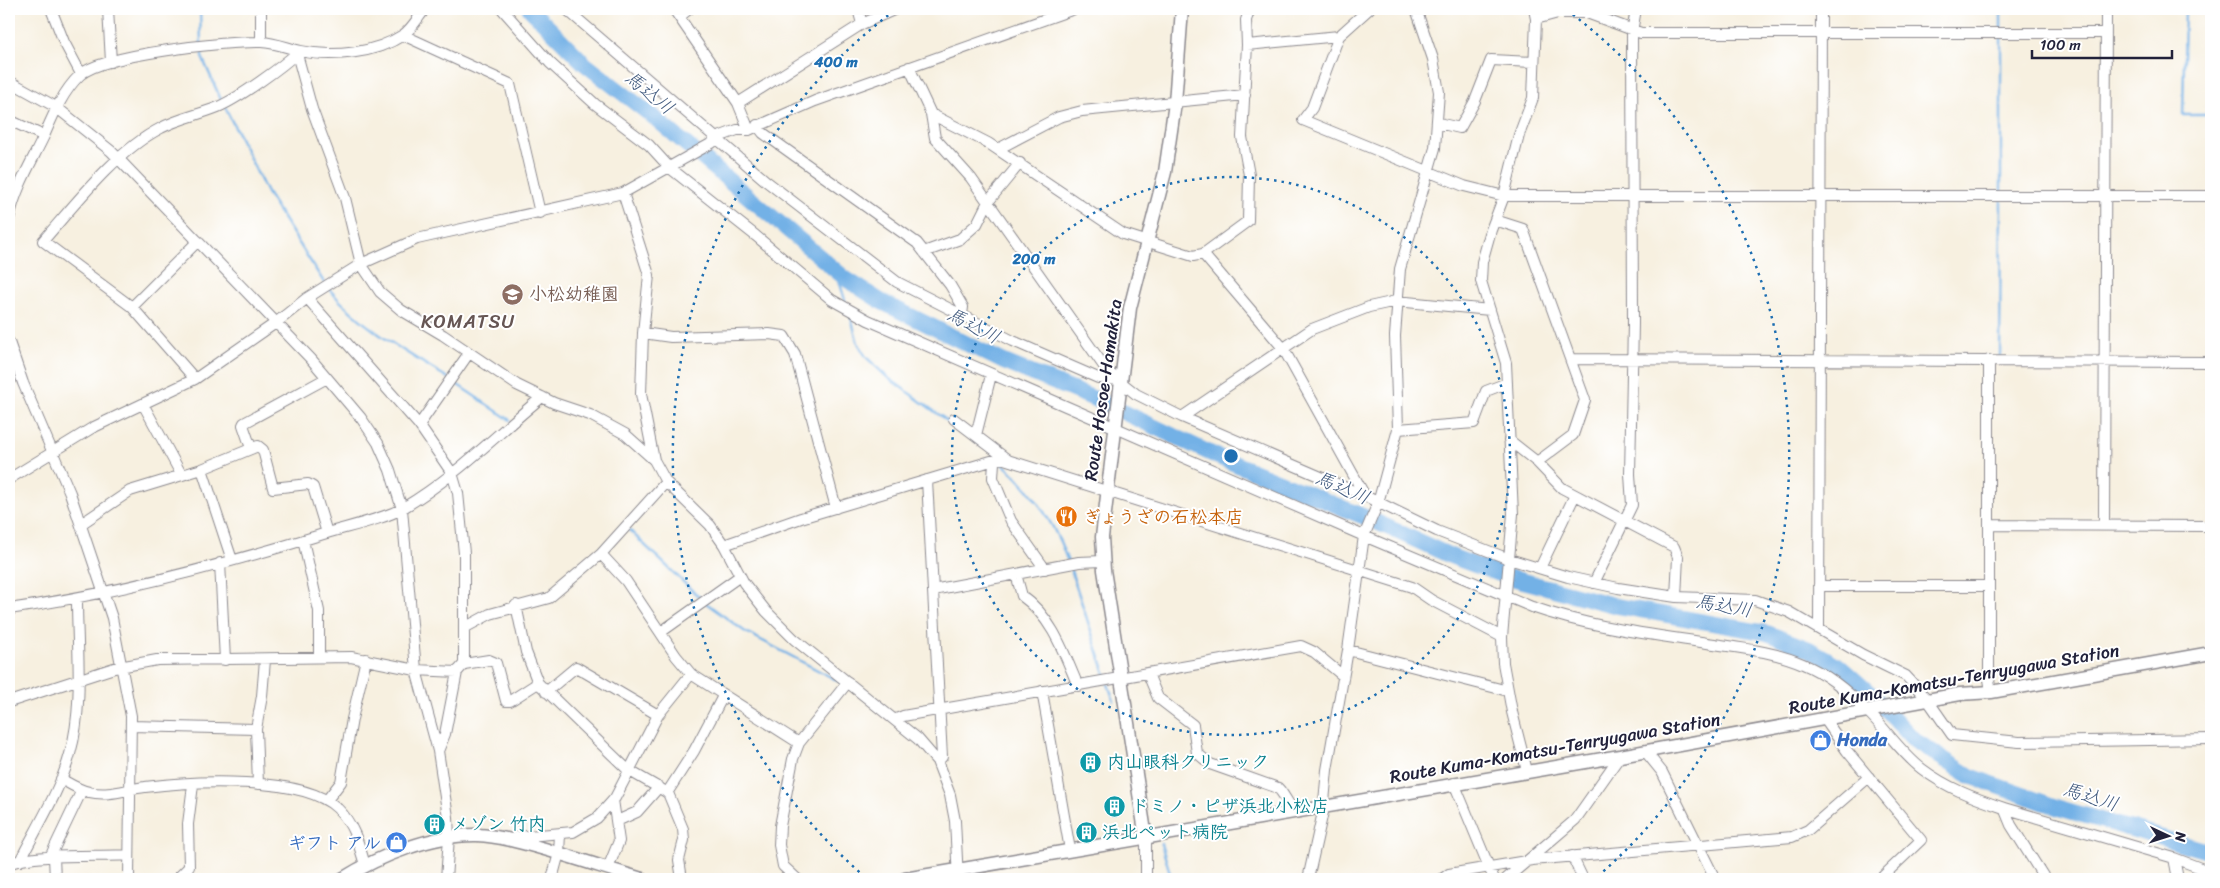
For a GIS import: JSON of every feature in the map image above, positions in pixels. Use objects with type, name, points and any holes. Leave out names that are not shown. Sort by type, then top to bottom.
[{"type":"main road","name":"Route Hosoe-Hamakita","points":[[1146,838],[1112,680],[1102,537],[1117,427],[1130,308],[1165,172],[1175,103],[1182,9]]},
{"type":"main road","name":"Route Kuma-Komatsu-Tenryugawa Station","points":[[905,879],[958,874],[1070,850],[1620,756],[1925,700],[1990,692],[2211,653]]},
{"type":"main road","points":[[342,879],[365,865],[392,853],[449,837],[478,835],[510,840],[559,853],[642,879]]},
{"type":"street","points":[[51,9],[64,42],[81,74]]},
{"type":"street","points":[[108,9],[110,62]]},
{"type":"street","points":[[261,9],[261,42]]},
{"type":"street","points":[[9,219],[18,189],[56,107],[81,74],[110,62],[145,54],[208,46],[261,42],[284,45],[298,52],[333,54],[362,51],[403,35],[425,9]]},
{"type":"street","points":[[502,9],[550,63],[595,104],[649,145],[832,300],[868,320],[991,375],[1560,617],[1608,628],[1783,656],[1805,664],[1837,684],[1870,710],[1921,768],[1963,794],[2174,858],[2211,872]]},
{"type":"street","points":[[566,9],[714,141],[890,276],[924,297],[1013,341],[1098,378],[1121,384]]},
{"type":"street","points":[[689,9],[675,13],[738,103],[753,128],[917,243],[950,285],[963,307],[962,315]]},
{"type":"street","points":[[858,9],[862,24]]},
{"type":"street","points":[[738,103],[862,24],[896,9]]},
{"type":"street","points":[[9,479],[53,450],[195,379],[277,322],[307,298],[361,264],[417,240],[623,193],[736,130],[753,128],[815,101],[1074,9]]},
{"type":"street","points":[[931,114],[998,149],[1116,229],[1136,239],[1193,256],[1203,254],[1248,221],[1249,175],[1242,137],[1247,45],[1246,20],[1250,9]]},
{"type":"street","points":[[1369,9],[1339,36],[1312,108],[1303,120],[1464,186],[1504,196],[2211,196]]},
{"type":"street","points":[[1308,879],[1348,650],[1364,535],[1377,505],[1398,429],[1396,301],[1400,269],[1436,148],[1439,92],[1434,67],[1416,9]]},
{"type":"street","points":[[1594,583],[1622,522],[1632,505],[1630,474],[1634,324],[1631,195],[1632,32],[1636,9]]},
{"type":"street","points":[[1819,628],[1821,9]]},
{"type":"street","points":[[2104,525],[2106,9]]},
{"type":"street","points":[[1527,771],[1503,663],[1502,637],[1513,514],[1507,383],[1501,343],[1481,281],[1495,220],[1504,196],[1519,135],[1533,98],[1535,14],[1587,13],[1632,32],[2106,33]]},
{"type":"street","points":[[403,35],[510,84],[540,213]]},
{"type":"street","points":[[1247,45],[1339,36]]},
{"type":"street","points":[[195,379],[132,307],[43,241],[119,159],[160,128],[218,107],[229,101],[298,52]]},
{"type":"street","points":[[298,52],[312,110],[345,198],[361,264],[380,292],[401,310],[517,385],[542,397],[590,414],[616,429],[654,460]]},
{"type":"street","points":[[1438,123],[1460,128],[1475,101],[1491,60],[1534,62]]},
{"type":"street","points":[[909,67],[931,114],[935,138],[955,158],[988,202],[1108,372],[1136,394],[1182,417],[1365,496],[1377,505],[1509,562],[1540,568],[1594,583],[1676,597],[1755,600],[1789,612],[1863,655],[1906,676],[1952,735],[2019,742],[2109,743],[2211,739]]},
{"type":"street","points":[[9,81],[56,107],[119,159],[277,322],[361,418],[378,444],[390,470],[402,509],[416,670],[438,750],[449,837],[446,879]]},
{"type":"street","points":[[998,149],[1059,117],[1082,111],[1245,95]]},
{"type":"street","points":[[9,120],[44,136]]},
{"type":"street","points":[[924,252],[960,239],[977,224],[988,202],[1020,163]]},
{"type":"street","points":[[623,193],[649,275],[643,333],[641,394],[654,460],[666,482],[710,525],[724,545],[740,576],[781,626],[896,719],[918,738],[938,761],[950,795],[958,874]]},
{"type":"street","points":[[1495,220],[1522,229],[1585,400],[1573,435],[1537,462]]},
{"type":"street","points":[[132,307],[198,241]]},
{"type":"street","points":[[1203,254],[1283,348],[1365,496]]},
{"type":"street","points":[[307,298],[419,425],[452,473],[458,493],[464,553],[466,627],[460,668],[445,734],[438,750]]},
{"type":"street","points":[[1182,417],[1312,329],[1334,319],[1396,301],[1490,310]]},
{"type":"street","points":[[643,333],[671,337],[769,334],[784,336],[795,354],[836,508]]},
{"type":"street","points":[[9,342],[23,383],[53,450],[81,524],[112,618],[131,726],[129,879]]},
{"type":"street","points":[[419,425],[469,353]]},
{"type":"street","points":[[1570,359],[2211,362]]},
{"type":"street","points":[[1989,360],[1988,679],[1990,692]]},
{"type":"street","points":[[976,435],[991,375]]},
{"type":"street","points":[[251,448],[242,425],[244,423],[327,378]]},
{"type":"street","points":[[1398,429],[1474,423],[1486,390],[1507,383]]},
{"type":"street","points":[[9,609],[77,599],[232,560],[402,509],[452,473],[542,397]]},
{"type":"street","points":[[143,404],[181,474]]},
{"type":"street","points":[[954,419],[976,435],[1001,461],[1154,505],[1412,587],[1431,600],[1502,637]]},
{"type":"street","points":[[1509,440],[1537,462],[1562,488],[1622,522],[1674,547],[1677,551],[1676,597]]},
{"type":"street","points":[[81,524],[130,491],[202,468],[258,446],[263,450],[273,488],[311,484],[327,533]]},
{"type":"street","points":[[724,545],[927,480],[1001,461]]},
{"type":"street","points":[[1001,461],[993,478],[1011,520],[1045,568]]},
{"type":"street","points":[[202,468],[232,560]]},
{"type":"street","points":[[927,480],[942,756],[938,761]]},
{"type":"street","points":[[466,627],[490,614],[516,605],[549,598],[600,554],[666,482]]},
{"type":"street","points":[[1540,568],[1575,495]]},
{"type":"street","points":[[1989,524],[2211,526]]},
{"type":"street","points":[[303,540],[319,610],[319,657]]},
{"type":"street","points":[[600,554],[626,581],[691,674],[799,743]]},
{"type":"street","points":[[933,590],[1045,568],[1103,561]]},
{"type":"street","points":[[220,563],[225,660]]},
{"type":"street","points":[[1016,574],[1022,596],[1029,600],[1049,623],[1078,686]]},
{"type":"street","points":[[661,632],[740,576]]},
{"type":"street","points":[[1820,586],[1989,586]]},
{"type":"street","points":[[20,861],[61,780],[70,755],[79,707],[77,599]]},
{"type":"street","points":[[516,605],[526,652],[538,683],[628,770],[663,790],[683,829],[684,840],[680,860],[682,879]]},
{"type":"street","points":[[896,719],[903,716],[1301,646],[1314,652],[1343,676]]},
{"type":"street","points":[[1348,650],[1508,691]]},
{"type":"street","points":[[9,702],[121,666],[157,660],[265,660],[319,657],[366,659],[416,670],[460,668],[493,661],[496,663],[506,701],[510,701],[538,683]]},
{"type":"street","points":[[327,800],[342,782],[352,719],[366,659]]},
{"type":"street","points":[[258,784],[256,729],[262,696],[265,660]]},
{"type":"street","points":[[546,692],[576,666],[658,715]]},
{"type":"street","points":[[510,840],[517,837],[572,832],[592,823],[613,800],[658,715],[691,674]]},
{"type":"street","points":[[1148,674],[1158,698],[1193,725],[1197,753],[1210,764],[1278,788],[1286,795],[1288,805],[1295,811]]},
{"type":"street","points":[[797,879],[783,866],[779,845],[780,826],[789,774],[799,743],[848,682]]},
{"type":"street","points":[[1042,692],[1070,850]]},
{"type":"street","points":[[617,821],[637,812],[663,790],[694,751],[723,696]]},
{"type":"street","points":[[1824,718],[1921,840],[1880,879]]},
{"type":"street","points":[[131,726],[256,729]]},
{"type":"street","points":[[1645,751],[1662,772],[1715,879]]},
{"type":"street","points":[[1506,879],[1532,860],[1575,820],[1620,756]]},
{"type":"street","points":[[1442,879],[1449,874],[1532,860],[1792,837],[1804,833],[1869,777]]},
{"type":"street","points":[[61,780],[82,790],[99,793],[129,792],[143,787],[287,785],[327,800],[337,808],[351,826],[365,865]]},
{"type":"street","points":[[1454,783],[1494,879]]},
{"type":"street","points":[[177,879],[190,867],[188,824],[193,785]]},
{"type":"street","points":[[55,879],[52,857],[82,790]]},
{"type":"street","points":[[608,868],[619,841],[613,800]]},
{"type":"street","points":[[2004,808],[2011,825],[2045,879]]},
{"type":"street","points":[[552,879],[559,853],[560,834]]},
{"type":"street","points":[[1146,838],[1146,879]]},
{"type":"street","points":[[9,864],[52,857],[129,855]]},
{"type":"street","points":[[1572,856],[1583,879]]},
{"type":"street","points":[[2174,858],[2178,879]]},
{"type":"waterway","points":[[200,9],[201,44]]},
{"type":"waterway","name":"馬込川","points":[[530,9],[585,64],[656,119],[846,279],[882,302],[1004,362],[1102,402],[1216,456],[1372,520],[1453,557],[1508,577],[1617,606],[1767,633],[1809,649],[1839,666],[1873,696],[1914,740],[1970,776],[2059,808],[2211,852]]},
{"type":"waterway","points":[[2001,9],[2001,30]]},
{"type":"waterway","points":[[2185,9],[2183,115],[2211,115]]},
{"type":"waterway","points":[[2001,36],[2001,193]]},
{"type":"waterway","points":[[202,49],[202,57],[222,102]]},
{"type":"waterway","points":[[225,107],[267,193],[325,284]]},
{"type":"waterway","points":[[2000,357],[2001,198]]},
{"type":"waterway","points":[[836,271],[845,300]]},
{"type":"waterway","points":[[329,289],[369,327],[448,378]]},
{"type":"waterway","points":[[851,318],[858,343],[866,357],[887,377],[982,446]]},
{"type":"waterway","points":[[452,381],[510,420]]},
{"type":"waterway","points":[[1001,462],[1023,484],[1041,508],[1056,534],[1068,562]]},
{"type":"waterway","points":[[627,528],[700,598]]},
{"type":"waterway","points":[[1070,568],[1106,676]]},
{"type":"waterway","points":[[706,603],[744,631],[842,683]]},
{"type":"waterway","points":[[1108,684],[1114,701]]},
{"type":"waterway","points":[[1161,844],[1172,879]]},
{"type":"place","name":"小松幼稚園","points":[[513,294]]},
{"type":"place","name":"ぎょうざの石松本店","points":[[1067,517]]},
{"type":"place","name":"Honda","points":[[1821,740]]},
{"type":"place","name":"内山眼科クリニック","points":[[1091,762]]},
{"type":"place","name":"ドミノ・ピザ浜北小松店","points":[[1115,806]]},
{"type":"place","name":"メゾン 竹内","points":[[435,824]]},
{"type":"place","name":"浜北ペット病院","points":[[1086,832]]},
{"type":"place","name":"ギフト アル","points":[[397,843]]},
{"type":"district","name":"KOMATSU","points":[[468,321]]}]
